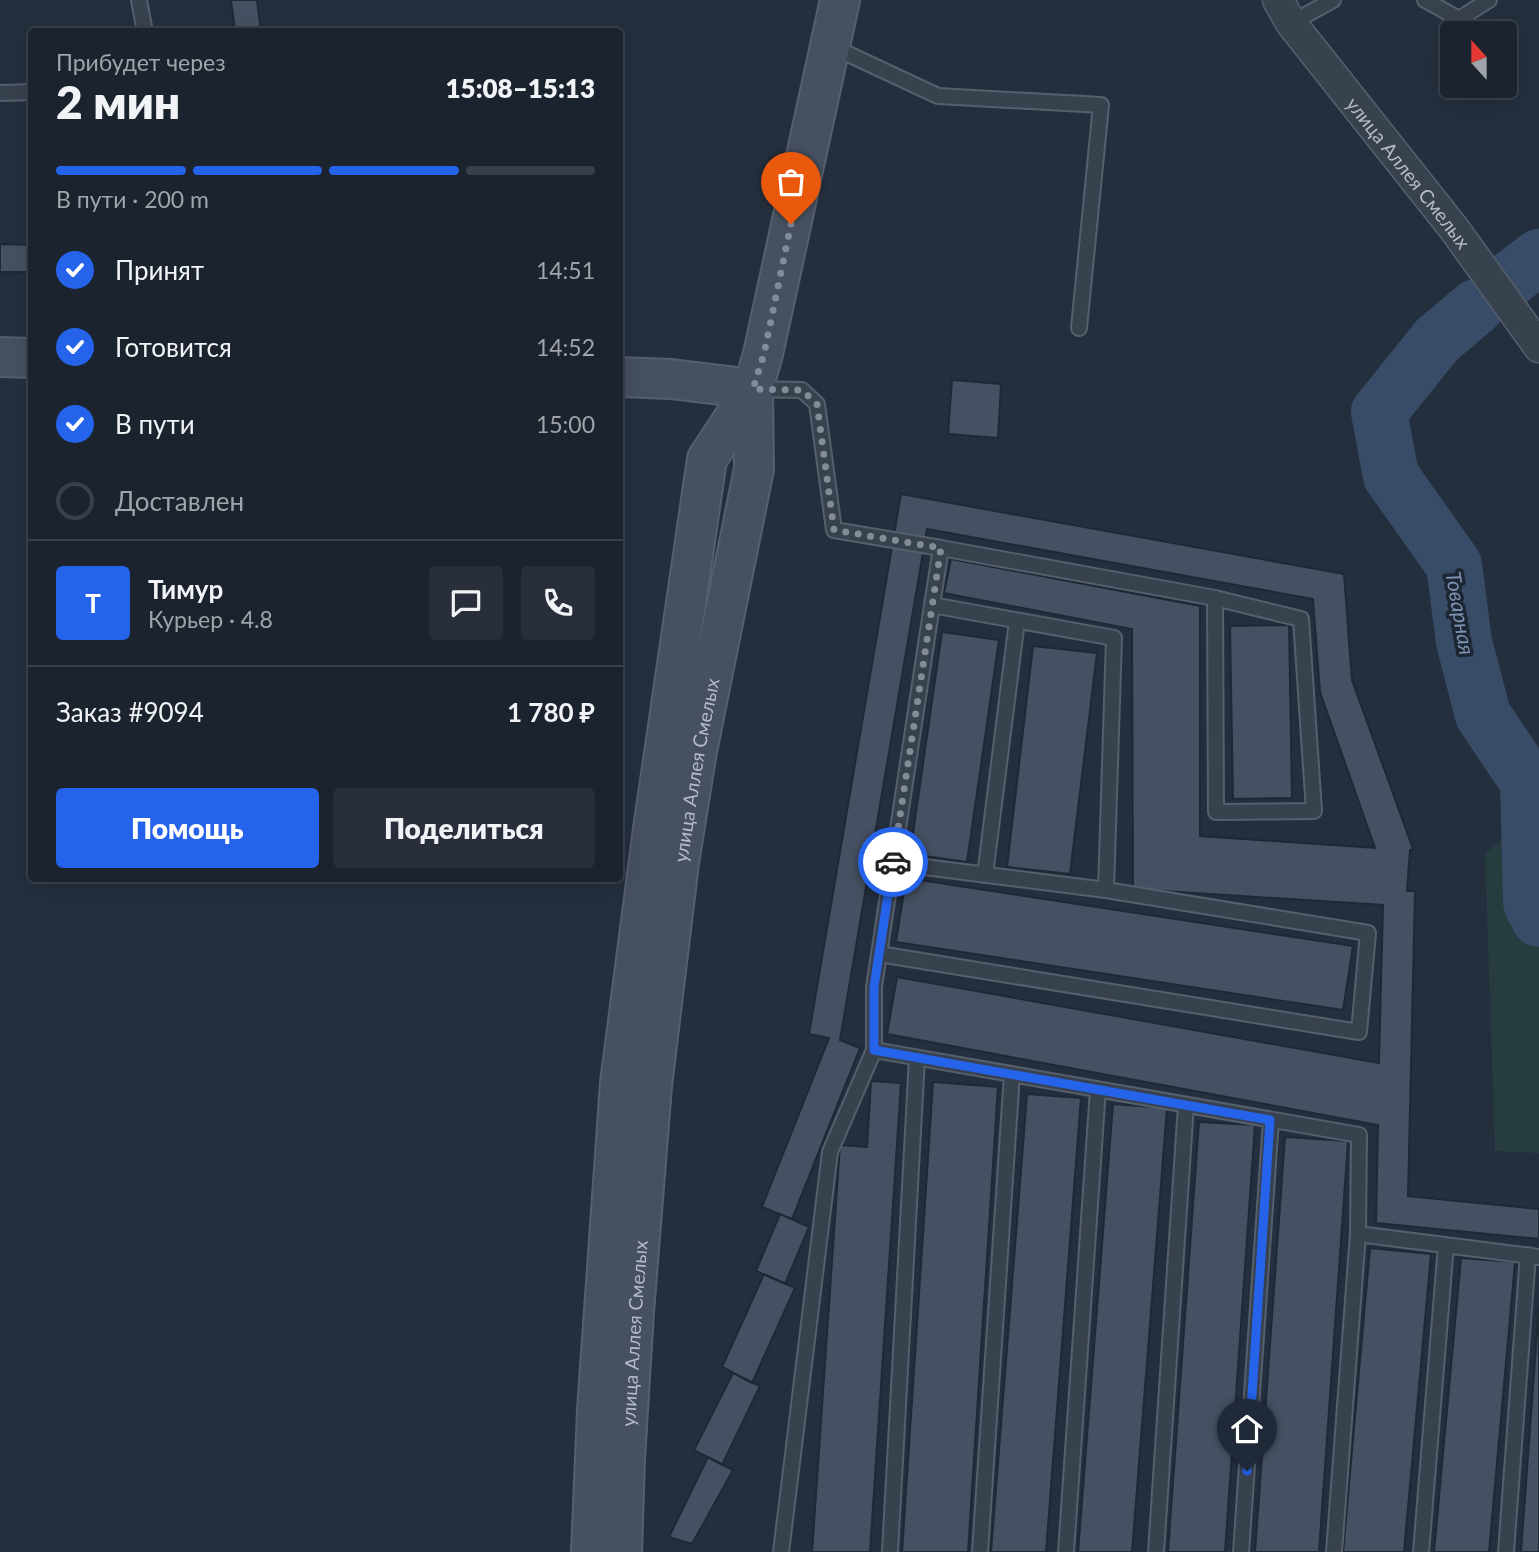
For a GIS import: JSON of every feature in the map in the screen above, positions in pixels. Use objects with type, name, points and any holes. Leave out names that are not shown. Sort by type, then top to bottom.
[{"type":"main road","name":"улица Аллея Смелых","points":[[622,1552],[625,1459],[652,1086],[681,850],[697,751],[754,469],[753,389],[764,354],[840,0]]},
{"type":"main road","points":[[0,357],[28,358]]},
{"type":"main road","points":[[591,1552],[597,1410],[620,1083],[653,829],[707,459],[753,389],[671,379],[623,377]]},
{"type":"street","name":"улица Аллея Смелых","points":[[1284,12],[1455,230],[1539,347]]},
{"type":"lane","points":[[139,0],[144,28]]},
{"type":"lane","points":[[1284,12],[1333,0]]},
{"type":"lane","points":[[1425,0],[1459,19],[1489,0]]},
{"type":"lane","points":[[830,45],[938,96],[1101,105],[1079,328]]},
{"type":"lane","points":[[0,93],[28,92]]},
{"type":"lane","points":[[753,389],[802,390],[817,404],[834,530],[1215,598],[1301,619],[1314,811],[1216,812],[1215,598]]},
{"type":"lane","points":[[781,1552],[830,1152],[874,1050],[874,987],[941,548]]},
{"type":"lane","points":[[932,605],[1114,638],[1106,890]]},
{"type":"lane","points":[[985,875],[1017,621]]},
{"type":"lane","points":[[879,954],[1359,1032],[1368,933],[1106,890],[893,863]]},
{"type":"lane","points":[[874,1050],[1359,1135],[1358,1234],[1334,1552]]},
{"type":"lane","points":[[890,1552],[917,1058]]},
{"type":"lane","points":[[981,1552],[1012,1074]]},
{"type":"lane","points":[[1066,1552],[1098,1089]]},
{"type":"lane","points":[[1156,1552],[1186,1105]]},
{"type":"lane","points":[[1241,1552],[1270,1120]]},
{"type":"lane","points":[[1358,1234],[1534,1256],[1506,1552]]},
{"type":"lane","points":[[1421,1552],[1446,1245]]},
{"type":"green space","points":[[1539,811],[1539,1153],[1495,1151],[1485,853]]},
{"type":"building","points":[[231,0],[257,0],[260,28],[234,28]]},
{"type":"building","points":[[0,244],[28,245],[28,272],[0,272]]},
{"type":"building","points":[[952,380],[1001,384],[998,438],[948,434]]},
{"type":"building","points":[[901,494],[1344,574],[1352,680],[1413,849],[1410,850],[1407,891],[1415,891],[1408,1196],[1539,1209],[1539,1239],[1376,1223],[1378,1125],[887,1034],[897,977],[1379,1063],[1383,905],[1133,889],[1132,629],[944,593],[951,559],[1200,606],[1200,836],[1375,848],[1320,692],[1313,599],[927,529],[840,1040],[860,1048],[792,1219],[762,1207],[829,1038],[809,1034]]},
{"type":"building","points":[[1289,625],[1292,798],[1233,799],[1230,626]]},
{"type":"building","points":[[942,632],[999,640],[967,862],[910,854]]},
{"type":"building","points":[[1033,646],[1097,653],[1070,874],[1007,867]]},
{"type":"building","points":[[906,878],[1353,946],[1343,1010],[896,942]]},
{"type":"building","points":[[871,1081],[901,1083],[870,1552],[812,1552],[840,1145],[867,1147]]},
{"type":"building","points":[[933,1082],[998,1087],[968,1552],[902,1552]]},
{"type":"building","points":[[1027,1094],[1081,1098],[1046,1552],[991,1552]]},
{"type":"building","points":[[1113,1104],[1167,1108],[1132,1552],[1078,1552]]},
{"type":"building","points":[[1199,1122],[1255,1125],[1225,1552],[1168,1552]]},
{"type":"building","points":[[1285,1137],[1348,1141],[1319,1552],[1255,1552]]},
{"type":"building","points":[[780,1214],[809,1227],[785,1284],[756,1271]]},
{"type":"building","points":[[1370,1248],[1431,1254],[1404,1552],[1343,1552]]},
{"type":"building","points":[[1461,1258],[1515,1262],[1489,1552],[1434,1552]]},
{"type":"building","points":[[764,1274],[795,1288],[752,1383],[722,1367]]},
{"type":"building","points":[[1539,1305],[1539,1552],[1521,1552]]},
{"type":"building","points":[[733,1373],[760,1386],[722,1465],[694,1450]]},
{"type":"building","points":[[708,1457],[733,1470],[692,1544],[669,1537]]},
{"type":"waterway","name":"Товарная","points":[[1509,280],[1539,257]]},
{"type":"waterway","name":"Товарная","points":[[1476,307],[1437,340],[1379,412],[1391,476],[1454,565],[1464,642],[1483,715],[1528,782],[1531,903],[1539,919]]},
{"type":"way so far","points":[[791,224],[764,354],[753,389],[802,390],[817,404],[834,530],[941,548],[893,862]]},
{"type":"route","points":[[893,862],[874,987],[874,1050],[1270,1120],[1247,1471]]}]
